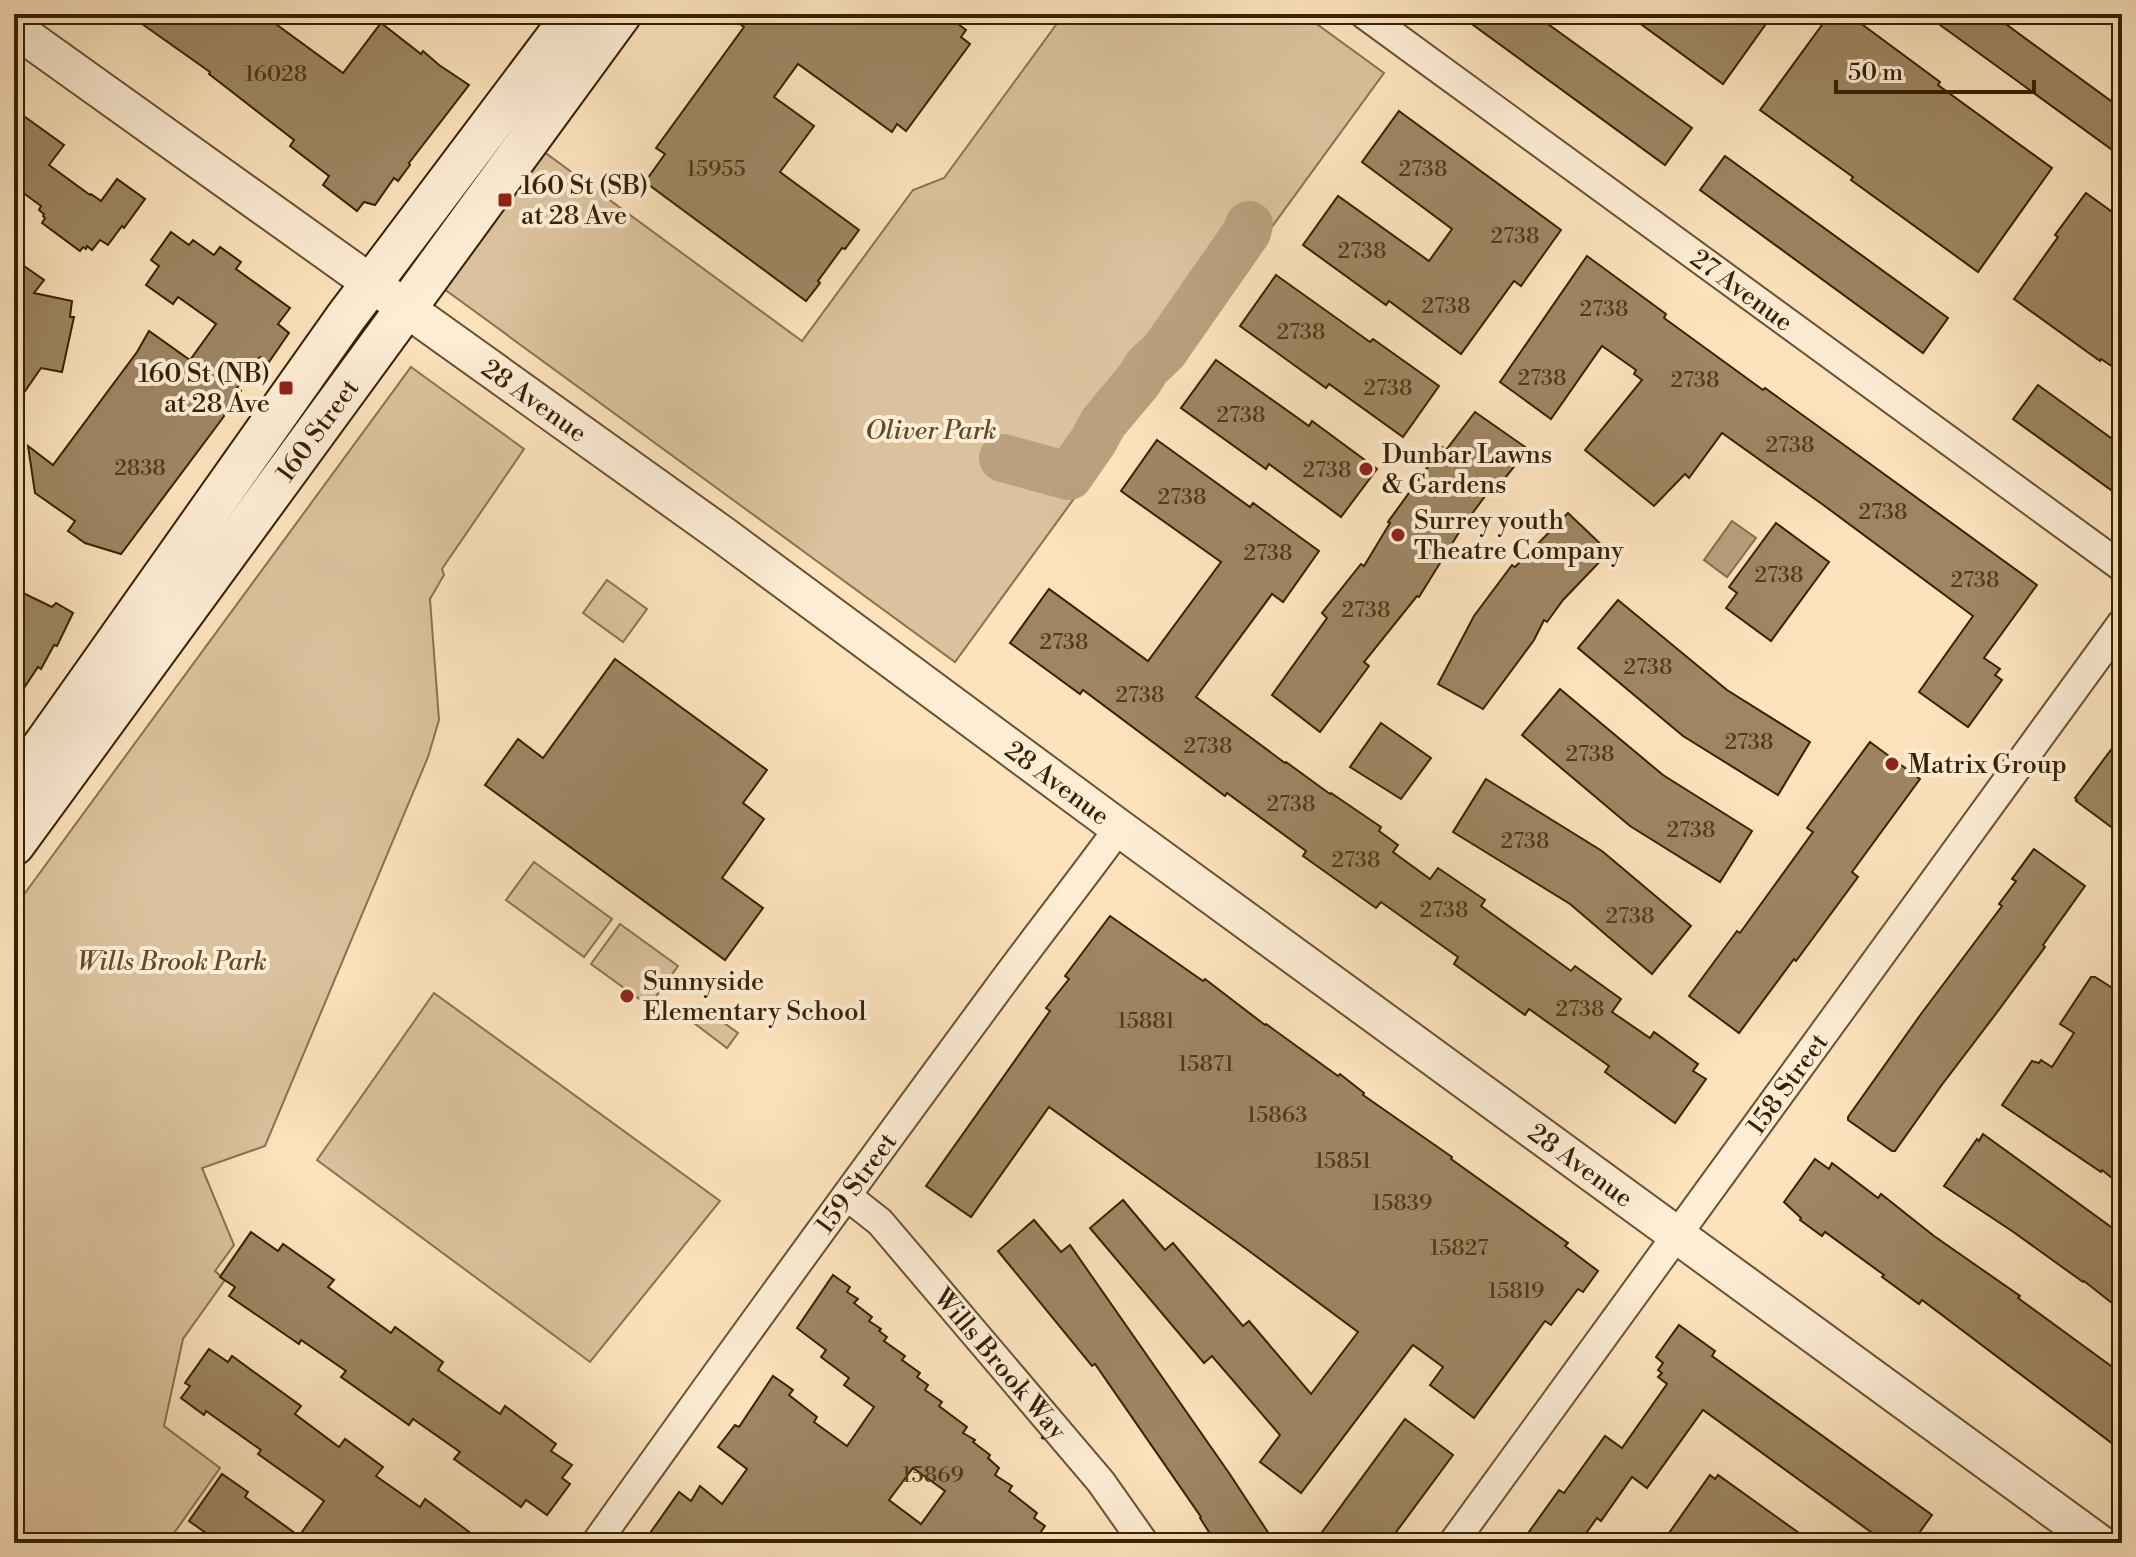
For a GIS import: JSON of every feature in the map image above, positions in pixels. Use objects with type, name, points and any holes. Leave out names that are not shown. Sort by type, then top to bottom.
[{"type":"main road","name":"160 Street","points":[[14,787],[371,283],[574,14]]},
{"type":"main road","name":"160 Street","points":[[14,845],[621,14]]},
{"type":"street","name":"27 Avenue","points":[[1364,14],[2122,567]]},
{"type":"street","name":"28 Avenue","points":[[14,28],[723,535],[2099,1543]]},
{"type":"street","name":"158 Street","points":[[1453,1543],[2122,623]]},
{"type":"street","name":"159 Street","points":[[596,1543],[998,989],[1119,828]]},
{"type":"street","name":"Wills Brook Way","points":[[847,1196],[880,1222],[1101,1482],[1144,1543]]},
{"type":"green space","name":"Oliver Park","points":[[1064,14],[1303,14],[1384,73],[955,662],[440,286],[540,149],[802,341],[913,190],[944,178]]},
{"type":"green space","name":"Wills Brook Park","points":[[411,367],[524,449],[442,569],[444,575],[430,599],[439,720],[428,757],[265,1146],[202,1168],[234,1245],[215,1271],[225,1280],[183,1339],[164,1426],[220,1468],[167,1543],[14,1543],[14,908]]},
{"type":"green space","points":[[607,580],[647,609],[623,642],[583,613]]},
{"type":"green space","points":[[534,862],[612,919],[584,957],[506,900]]},
{"type":"green space","points":[[620,924],[678,966],[649,1006],[591,964]]},
{"type":"green space","points":[[434,993],[720,1201],[590,1362],[317,1160]]},
{"type":"green space","points":[[699,1005],[738,1033],[727,1048],[690,1020]]},
{"type":"shaded area","points":[[1732,521],[1756,538],[1727,577],[1704,560]]},
{"type":"building","points":[[128,14],[262,14],[343,73],[381,23],[469,85],[398,181],[394,178],[375,205],[364,202],[357,211],[323,185],[329,176],[290,146],[294,140],[210,72]]},
{"type":"building","points":[[726,14],[945,14],[966,30],[961,37],[970,44],[906,131],[897,124],[892,132],[798,64],[774,97],[814,126],[780,172],[859,230],[845,249],[842,248],[806,301],[645,182],[665,154],[656,148],[744,27]]},
{"type":"building","points":[[1458,14],[1534,14],[1692,128],[1665,165]]},
{"type":"building","points":[[1627,14],[1773,14],[1723,84]]},
{"type":"building","points":[[1830,14],[1848,14],[1940,82],[1938,85],[2052,168],[1978,272],[1760,110]]},
{"type":"building","points":[[1925,14],[1992,14],[2122,109],[2122,157]]},
{"type":"building","points":[[14,109],[64,145],[49,165],[90,195],[101,201],[117,179],[145,199],[108,245],[100,240],[92,250],[87,246],[80,251],[42,223],[45,218],[39,210],[41,206],[14,186]]},
{"type":"building","points":[[1399,111],[1561,230],[1521,286],[1514,281],[1461,354],[1389,301],[1386,305],[1303,245],[1338,196],[1429,261],[1452,229],[1362,162]]},
{"type":"building","points":[[1725,156],[1948,318],[1923,353],[1700,190]]},
{"type":"building","points":[[2086,193],[2122,219],[2122,373],[2100,361],[2014,299]]},
{"type":"building","points":[[171,232],[189,245],[193,240],[214,255],[220,247],[241,262],[236,269],[290,308],[278,324],[289,333],[269,362],[260,357],[237,388],[241,391],[222,419],[121,554],[85,543],[68,531],[75,521],[35,493],[28,446],[53,465],[137,352],[149,331],[190,360],[216,324],[178,297],[173,304],[146,285],[159,266],[151,260]]},
{"type":"building","points":[[1587,256],[1666,314],[1664,318],[2037,585],[1984,658],[2000,669],[1995,675],[2002,680],[1968,727],[1919,692],[1973,616],[1822,504],[1722,433],[1689,478],[1685,474],[1654,506],[1585,450],[1642,380],[1634,374],[1636,370],[1602,346],[1551,419],[1500,382]]},
{"type":"building","points":[[14,259],[44,280],[34,293],[72,301],[70,317],[74,317],[62,372],[41,368],[14,407]]},
{"type":"building","points":[[1276,275],[1370,342],[1373,339],[1439,386],[1403,437],[1329,384],[1326,388],[1240,326]]},
{"type":"building","points":[[1216,360],[1309,426],[1312,421],[1377,469],[1341,517],[1269,464],[1266,469],[1181,408]]},
{"type":"building","points":[[2038,385],[2122,446],[2122,498],[2013,419]]},
{"type":"building","points":[[1475,412],[1528,449],[1501,483],[1497,480],[1463,526],[1419,597],[1364,662],[1369,666],[1320,732],[1272,695],[1327,618],[1322,613],[1361,564],[1364,566],[1388,522],[1442,447],[1446,450]]},
{"type":"building","points":[[1157,440],[1250,507],[1253,503],[1319,551],[1283,602],[1272,594],[1196,697],[1285,763],[1381,827],[1379,831],[1398,845],[1393,852],[1430,879],[1438,868],[1485,900],[1481,906],[1571,971],[1575,966],[1621,999],[1612,1012],[1650,1038],[1654,1032],[1698,1064],[1693,1071],[1706,1079],[1675,1123],[1605,1072],[1609,1066],[1529,1009],[1525,1015],[1454,964],[1458,957],[1381,902],[1376,908],[1303,856],[1306,851],[1227,793],[1225,796],[1083,690],[1080,694],[1010,643],[1049,589],[1148,661],[1221,562],[1121,491]]},
{"type":"building","points":[[1568,513],[1609,552],[1563,600],[1547,622],[1544,620],[1534,640],[1483,709],[1438,684],[1474,616],[1512,565],[1515,567]]},
{"type":"building","points":[[1776,523],[1829,562],[1771,641],[1726,608],[1737,593],[1729,587]]},
{"type":"building","points":[[21,592],[52,607],[56,603],[73,613],[57,646],[54,645],[41,669],[38,667],[14,703],[14,606]]},
{"type":"building","points":[[1618,600],[1727,690],[1810,742],[1778,795],[1683,736],[1578,648]]},
{"type":"building","points":[[615,659],[767,770],[743,803],[764,819],[722,878],[763,908],[725,960],[485,785],[518,739],[543,758]]},
{"type":"building","points":[[1560,689],[1663,775],[1752,831],[1720,882],[1630,826],[1522,735]]},
{"type":"building","points":[[1381,723],[1431,758],[1401,799],[1350,767]]},
{"type":"building","points":[[2122,735],[2122,835],[2075,798]]},
{"type":"building","points":[[1870,742],[1920,779],[1852,872],[1858,877],[1739,1033],[1689,996],[1737,931],[1740,933],[1813,832],[1807,828]]},
{"type":"building","points":[[1486,779],[1602,851],[1691,926],[1652,974],[1570,904],[1453,832]]},
{"type":"building","points":[[2034,849],[2085,886],[2043,945],[2045,947],[1892,1151],[1848,1117],[2002,906],[1999,904],[2016,881],[2012,879]]},
{"type":"building","points":[[1110,916],[1203,981],[1205,979],[1338,1076],[1340,1074],[1363,1095],[1568,1243],[1565,1246],[1598,1271],[1583,1292],[1578,1289],[1551,1325],[1545,1321],[1474,1418],[1430,1385],[1443,1367],[1413,1345],[1301,1493],[1260,1462],[1280,1435],[1212,1356],[1204,1363],[1090,1228],[1123,1200],[1165,1250],[1173,1243],[1243,1326],[1249,1321],[1311,1394],[1358,1332],[1049,1107],[971,1217],[926,1186],[1050,1011],[1046,1008],[1069,979],[1065,976]]},
{"type":"building","points":[[2091,977],[2122,994],[2122,1186],[2002,1105],[2032,1061],[2039,1063],[2041,1060],[2052,1067],[2074,1033],[2060,1024]]},
{"type":"building","points":[[1983,1134],[2122,1235],[2122,1311],[2084,1281],[1944,1186]]},
{"type":"building","points":[[1815,1159],[1829,1169],[1832,1163],[1878,1198],[1881,1194],[2122,1374],[2122,1431],[2113,1444],[1922,1300],[1919,1304],[1825,1232],[1822,1236],[1800,1220],[1784,1202]]},
{"type":"building","points":[[1034,1220],[1061,1252],[1070,1245],[1275,1543],[1216,1543],[1095,1364],[1092,1366],[998,1251]]},
{"type":"building","points":[[251,1232],[278,1251],[283,1244],[334,1280],[328,1287],[391,1333],[395,1327],[443,1362],[438,1370],[500,1414],[505,1406],[556,1444],[551,1451],[572,1465],[562,1478],[570,1484],[547,1515],[526,1500],[521,1507],[454,1459],[460,1452],[413,1419],[409,1425],[341,1377],[346,1371],[301,1340],[299,1344],[229,1296],[235,1287],[220,1277]]},
{"type":"building","points":[[833,1275],[850,1287],[847,1292],[858,1299],[854,1303],[872,1317],[869,1321],[887,1337],[884,1341],[905,1356],[902,1360],[920,1373],[917,1377],[928,1385],[925,1390],[942,1402],[939,1406],[967,1427],[963,1433],[990,1455],[988,1458],[999,1468],[995,1475],[1012,1486],[1009,1491],[1037,1513],[1034,1518],[1045,1526],[1033,1543],[643,1543],[679,1492],[691,1501],[700,1486],[722,1504],[747,1469],[718,1447],[735,1425],[739,1427],[773,1376],[793,1390],[789,1395],[817,1417],[814,1422],[847,1446],[874,1407],[844,1385],[849,1378],[821,1357],[826,1350],[797,1328]],"holes":[[[913,1468],[945,1491],[921,1524],[889,1500]]]},
{"type":"building","points":[[1679,1325],[1715,1351],[1712,1356],[1932,1515],[1912,1543],[1886,1543],[1703,1410],[1647,1488],[1632,1477],[1601,1521],[1597,1518],[1579,1543],[1521,1543],[1559,1490],[1564,1493],[1605,1436],[1622,1448],[1667,1384],[1658,1377],[1662,1373],[1658,1370],[1663,1363],[1656,1357]]},
{"type":"building","points":[[209,1349],[228,1362],[232,1356],[301,1406],[295,1414],[339,1447],[345,1439],[383,1467],[376,1476],[420,1507],[425,1499],[484,1543],[220,1543],[189,1521],[222,1474],[248,1492],[245,1497],[299,1536],[324,1501],[258,1454],[261,1450],[206,1411],[204,1415],[181,1398],[190,1386],[185,1383]]},
{"type":"building","points":[[1405,1419],[1453,1455],[1388,1543],[1314,1543]]},
{"type":"building","points":[[1710,1475],[1715,1479],[1718,1475],[1813,1543],[1662,1543]]},
{"type":"waterway","points":[[1003,458],[1069,476],[1103,423],[1147,367],[1164,351],[1249,225]]},
{"type":"place","name":"160 St (SB) at 28 Ave","points":[[505,200]]},
{"type":"place","name":"160 St (NB) at 28 Ave","points":[[286,388]]},
{"type":"place","name":"Dunbar Lawns & Gardens","points":[[1366,469]]},
{"type":"place","name":"Surrey youth Theatre Company","points":[[1398,535]]},
{"type":"place","name":"Matrix Group","points":[[1892,764]]},
{"type":"place","name":"Sunnyside Elementary School","points":[[627,996]]}]
